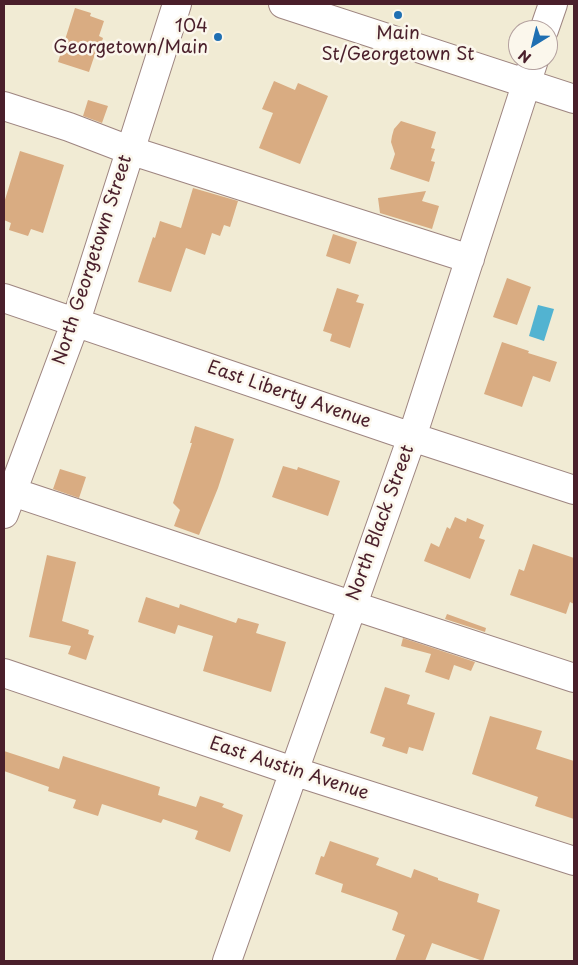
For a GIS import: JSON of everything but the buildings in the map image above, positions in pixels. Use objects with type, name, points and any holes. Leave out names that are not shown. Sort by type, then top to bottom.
[{"type":"street","name":"North Georgetown Street","points":[[6,498],[76,321],[177,4]]},
{"type":"street","points":[[283,4],[530,72],[574,98]]},
{"type":"street","points":[[547,20],[553,4]]},
{"type":"street","name":"North Black Street","points":[[227,961],[351,605],[412,437],[530,72]]},
{"type":"street","points":[[4,106],[69,127],[129,150],[470,259]]},
{"type":"street","name":"East Liberty Avenue","points":[[4,298],[574,490]]},
{"type":"street","points":[[6,498],[351,605],[574,678]]},
{"type":"street","name":"East Austin Avenue","points":[[4,673],[293,771],[574,862]]},
{"type":"water","points":[[538,305],[554,309],[544,341],[529,336]]},
{"type":"place","name":"Main St/Georgetown St","points":[[398,15]]},
{"type":"place","name":"104 Georgetown/Main","points":[[218,37]]}]
